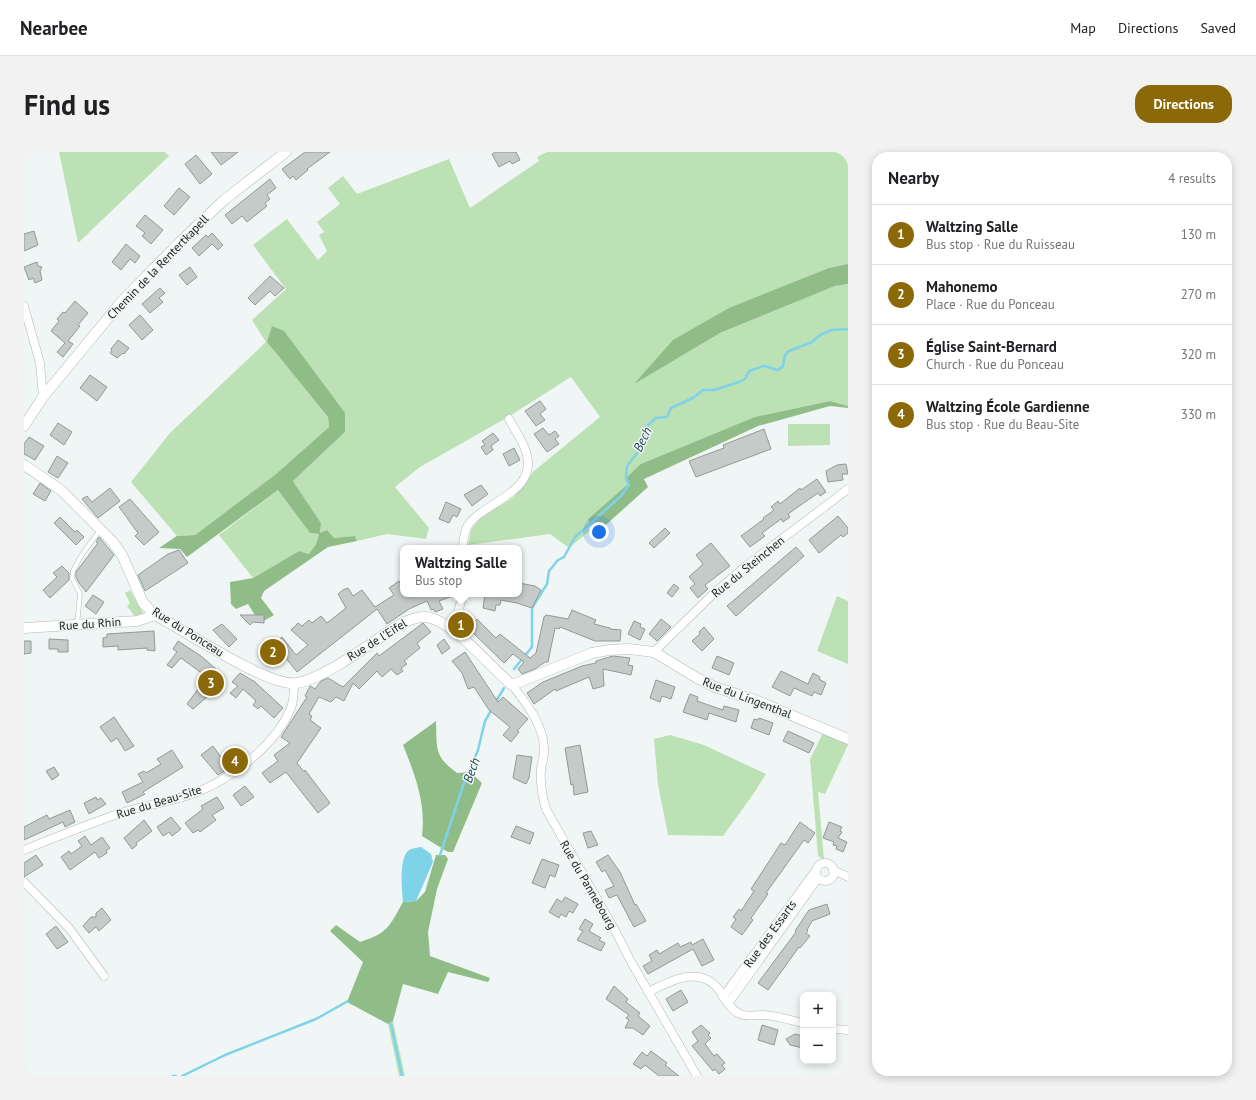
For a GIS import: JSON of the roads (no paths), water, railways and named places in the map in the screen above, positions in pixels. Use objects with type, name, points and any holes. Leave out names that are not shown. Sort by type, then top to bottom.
[{"type":"street","name":"Chemin de la Rentertkapell","points":[[24,426],[43,397],[123,300],[224,200],[286,152]]},
{"type":"street","points":[[24,306],[40,363],[43,397]]},
{"type":"street","points":[[464,545],[467,527],[477,517],[512,493],[522,481],[528,469],[527,452],[509,419]]},
{"type":"street","name":"Rue du Ponceau","points":[[24,465],[61,490],[101,529],[122,555],[143,603],[155,614],[243,667],[294,684]]},
{"type":"street","name":"Rue du Steinchen","points":[[654,652],[713,594],[746,566],[848,489]]},
{"type":"street","points":[[449,627],[457,616],[462,597]]},
{"type":"street","name":"Rue du Rhin","points":[[24,628],[137,621],[155,614]]},
{"type":"street","name":"Rue de l'Eifel","points":[[294,684],[306,681],[327,671],[411,619],[425,617],[435,619],[458,633],[512,685]]},
{"type":"street","name":"Rue du Lingenthal","points":[[512,685],[592,653],[629,649],[654,652],[715,687],[755,700],[848,739]]},
{"type":"street","name":"Rue du Beau-Site","points":[[24,850],[77,828],[115,815],[194,793],[231,774],[251,759],[280,726],[291,707],[294,684]]},
{"type":"street","name":"Rue du Pannebourg","points":[[512,685],[526,704],[542,733],[544,749],[541,771],[541,790],[546,809],[648,992],[697,1076]]},
{"type":"street","points":[[833,870],[833,875],[830,879],[824,881],[818,878],[816,870],[820,865],[825,863],[830,865],[833,870],[848,877]]},
{"type":"street","name":"Rue des Essarts","points":[[726,1001],[816,870]]},
{"type":"street","name":"Rue des Essarts","points":[[726,1001],[818,878]]},
{"type":"street","points":[[24,882],[69,928],[104,976]]},
{"type":"street","points":[[648,992],[676,978],[691,977],[707,980],[741,1015],[765,1015],[800,1022]]},
{"type":"street","points":[[836,1030],[848,1030]]},
{"type":"lane","points":[[77,625],[80,594],[72,578],[73,571],[80,556],[101,529]]},
{"type":"water","points":[[421,847],[431,854],[433,862],[416,901],[403,902],[402,869],[404,857],[407,852],[413,848]]},
{"type":"waterway","name":"Bech","points":[[514,669],[532,647],[532,608],[547,584],[549,571],[558,560],[564,557],[575,537],[621,496],[629,485],[626,478],[627,466],[641,448],[646,427],[656,418],[667,417],[671,408],[693,398],[703,390],[714,390],[739,382],[745,379],[749,371],[764,366],[778,370],[783,366],[785,355],[789,351],[812,342],[820,335],[832,330],[848,329]]},
{"type":"waterway","name":"Bech","points":[[495,703],[504,688]]},
{"type":"waterway","name":"Bech","points":[[440,855],[463,786],[478,750],[485,721],[492,709]]},
{"type":"waterway","points":[[182,1076],[225,1055],[316,1019],[348,1001]]},
{"type":"waterway","name":"Bech","points":[[391,1024],[402,1076]]},
{"type":"place","name":"Waltzing Salle","points":[[461,625]]},
{"type":"place","name":"Mahonemo","points":[[273,652]]},
{"type":"place","name":"Église Saint-Bernard","points":[[211,683]]},
{"type":"place","name":"Waltzing École Gardienne","points":[[235,761]]}]
